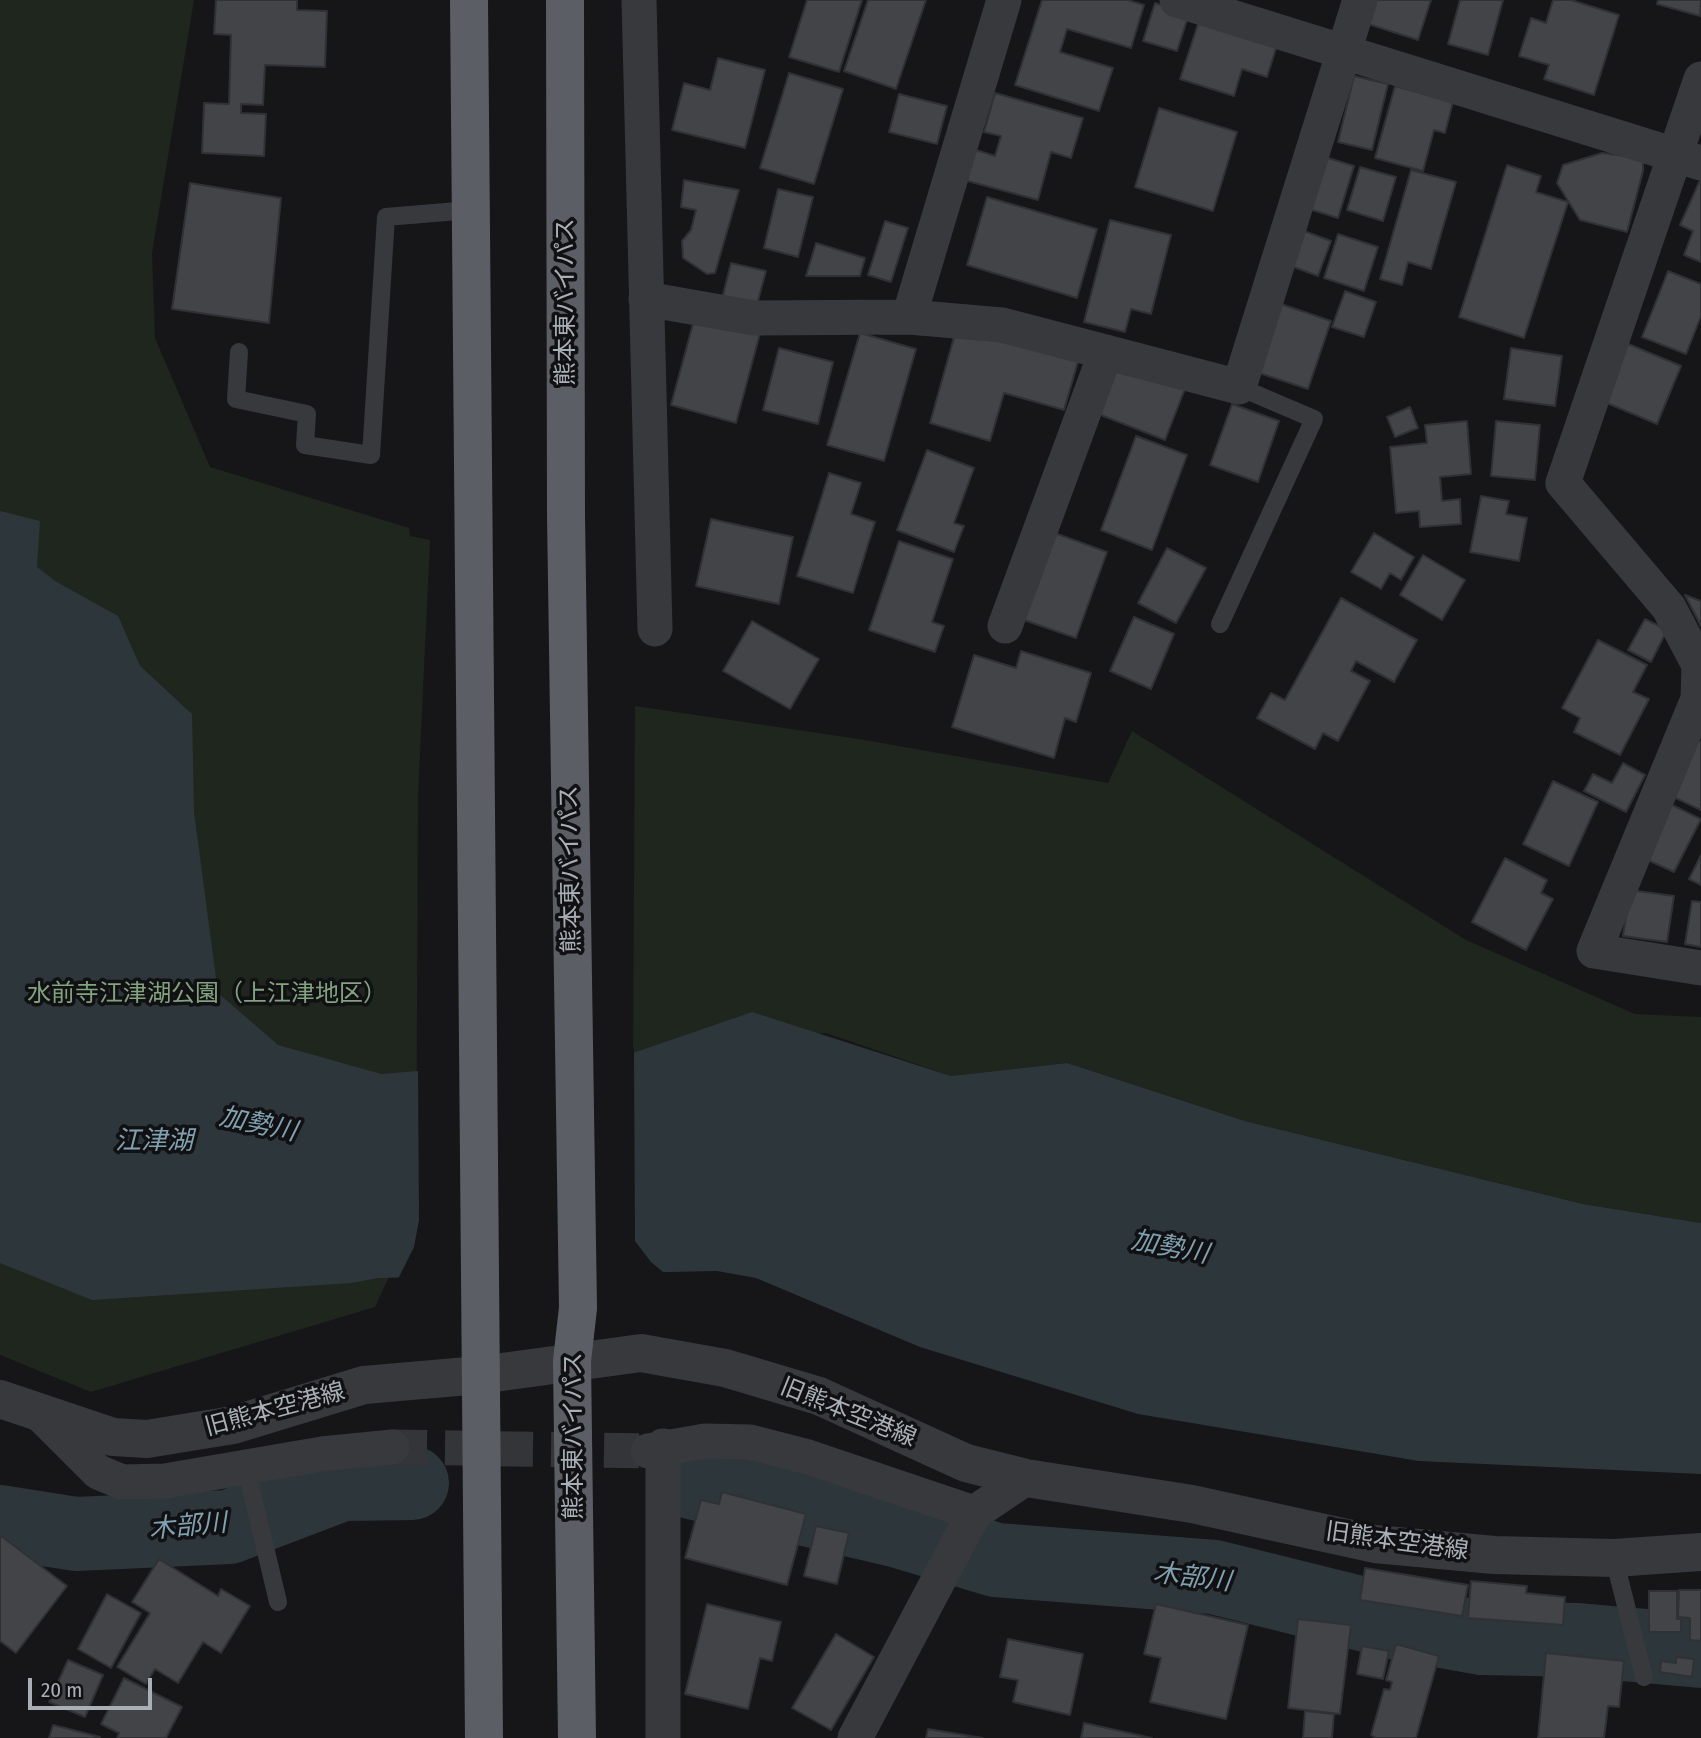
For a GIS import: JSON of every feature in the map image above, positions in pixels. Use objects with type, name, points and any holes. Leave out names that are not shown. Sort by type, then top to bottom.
[{"type":"highway","points":[[469,0],[475,517],[473,781],[482,1309],[480,1375],[484,1738]]},
{"type":"highway","name":"熊本東バイパス","points":[[565,0],[566,516],[578,1308],[572,1361],[577,1738]]},
{"type":"street","points":[[639,0],[655,629]]},
{"type":"street","points":[[909,317],[1004,0]]},
{"type":"street","points":[[1178,0],[1689,160]]},
{"type":"street","points":[[646,299],[754,318],[909,317],[1002,325],[1239,387],[1360,0]]},
{"type":"street","points":[[1701,79],[1689,160],[1563,483],[1669,608],[1699,665],[1698,699],[1594,951],[1701,968]]},
{"type":"street","points":[[1005,626],[1106,352]]},
{"type":"street","name":"旧熊本空港線","points":[[1,1401],[113,1437],[147,1439],[233,1426],[364,1385],[480,1375],[641,1353],[724,1368],[819,1396],[966,1463],[1026,1478],[1192,1504],[1376,1544],[1494,1555],[1614,1558],[1701,1552]]},
{"type":"street","points":[[40,1413],[98,1472],[122,1482],[250,1480],[322,1454],[392,1447]]},
{"type":"street","points":[[663,1738],[664,1513],[655,1448],[705,1441],[750,1442],[808,1457],[974,1513]]},
{"type":"street","points":[[855,1738],[942,1578],[974,1513],[1026,1478]]},
{"type":"lane","points":[[239,352],[236,399],[307,414],[305,445],[371,455],[386,217],[470,210]]},
{"type":"lane","points":[[1220,624],[1314,419],[1239,387]]},
{"type":"lane","points":[[250,1480],[278,1602]]},
{"type":"lane","points":[[1614,1558],[1644,1677]]},
{"type":"green space","name":"水前寺江津湖公園（上江津地区）","points":[[0,0],[194,0],[152,253],[155,338],[210,467],[409,528],[410,536],[430,540],[418,797],[416,1218],[375,1307],[91,1392],[0,1355]]},
{"type":"green space","points":[[635,706],[859,739],[1108,783],[1132,731],[1466,940],[1635,1014],[1701,1017],[1701,1223],[1583,1204],[1245,1121],[1067,1063],[951,1076],[826,1033],[633,1053]]},
{"type":"water","points":[[0,511],[40,521],[37,567],[55,581],[118,616],[140,666],[192,714],[194,812],[218,993],[278,1045],[381,1074],[633,1053],[752,1012],[951,1076],[1067,1063],[1245,1121],[1583,1204],[1701,1223],[1701,1474],[1419,1461],[1138,1414],[920,1347],[756,1278],[717,1271],[378,1278],[351,1283],[92,1300],[0,1263]]},
{"type":"pier","points":[[634,1049],[635,1241],[651,1262],[668,1276],[397,1281],[414,1247],[419,1220],[418,1068]]},
{"type":"building","points":[[216,0],[297,0],[297,10],[327,11],[325,67],[265,65],[263,105],[241,104],[241,113],[266,114],[264,156],[202,153],[204,103],[229,104],[231,35],[214,34]]},
{"type":"building","points":[[807,0],[862,0],[839,72],[789,57]]},
{"type":"building","points":[[868,0],[926,0],[896,89],[844,71]]},
{"type":"building","points":[[1042,0],[1128,0],[1144,5],[1131,48],[1067,29],[1060,52],[1113,68],[1099,111],[1015,85]]},
{"type":"building","points":[[1376,0],[1431,0],[1418,40],[1368,24]]},
{"type":"building","points":[[1460,0],[1503,0],[1488,55],[1448,44]]},
{"type":"building","points":[[1553,0],[1571,0],[1619,15],[1594,95],[1544,79],[1549,65],[1519,56],[1531,18],[1546,23]]},
{"type":"building","points":[[1658,0],[1701,0],[1700,16],[1657,4]]},
{"type":"building","points":[[1155,3],[1189,14],[1177,51],[1143,41]]},
{"type":"building","points":[[1199,21],[1277,45],[1267,77],[1242,69],[1234,96],[1180,79]]},
{"type":"building","points":[[718,58],[765,70],[745,148],[672,130],[684,83],[710,90]]},
{"type":"building","points":[[789,73],[843,89],[814,184],[760,168]]},
{"type":"building","points":[[1354,76],[1388,84],[1372,150],[1338,142]]},
{"type":"building","points":[[1395,86],[1453,102],[1445,133],[1434,130],[1423,171],[1375,158]]},
{"type":"building","points":[[995,93],[1083,118],[1071,158],[1051,152],[1038,200],[964,180],[973,149],[995,156],[1001,136],[984,132]]},
{"type":"building","points":[[899,94],[947,106],[937,144],[889,132]]},
{"type":"building","points":[[1159,108],[1237,132],[1213,211],[1135,187]]},
{"type":"building","points":[[1602,153],[1643,158],[1643,171],[1627,232],[1580,220],[1557,183],[1563,165]]},
{"type":"building","points":[[1325,157],[1354,166],[1338,218],[1309,209]]},
{"type":"building","points":[[1507,165],[1541,176],[1536,192],[1568,202],[1524,338],[1459,317]]},
{"type":"building","points":[[1360,167],[1396,177],[1383,221],[1347,210]]},
{"type":"building","points":[[1411,170],[1456,182],[1431,269],[1408,262],[1402,285],[1380,279]]},
{"type":"building","points":[[1701,178],[1701,262],[1684,255],[1693,231],[1680,225]]},
{"type":"building","points":[[684,180],[739,190],[715,273],[707,274],[683,258],[682,241],[691,230],[696,210],[681,207]]},
{"type":"building","points":[[190,183],[281,198],[269,323],[172,309]]},
{"type":"building","points":[[778,189],[813,197],[798,257],[764,248]]},
{"type":"building","points":[[987,197],[1097,229],[1077,298],[967,265]]},
{"type":"building","points":[[1110,220],[1171,235],[1151,314],[1131,309],[1125,332],[1084,322]]},
{"type":"building","points":[[885,221],[908,228],[891,282],[868,275]]},
{"type":"building","points":[[1304,231],[1331,241],[1318,276],[1291,266]]},
{"type":"building","points":[[1338,234],[1378,247],[1364,291],[1324,278]]},
{"type":"building","points":[[816,243],[865,258],[860,276],[806,276]]},
{"type":"building","points":[[731,263],[766,271],[756,308],[722,299]]},
{"type":"building","points":[[1668,271],[1701,284],[1701,316],[1686,354],[1642,337]]},
{"type":"building","points":[[1345,291],[1376,302],[1364,337],[1332,327]]},
{"type":"building","points":[[1275,302],[1331,321],[1308,389],[1253,371]]},
{"type":"building","points":[[697,309],[762,326],[736,423],[671,405]]},
{"type":"building","points":[[958,323],[1079,358],[1064,410],[1004,393],[990,441],[930,423]]},
{"type":"building","points":[[860,333],[916,349],[884,461],[827,445]]},
{"type":"building","points":[[1626,343],[1681,366],[1657,424],[1602,401]]},
{"type":"building","points":[[779,348],[833,362],[818,424],[763,410]]},
{"type":"building","points":[[1511,348],[1562,356],[1555,406],[1504,399]]},
{"type":"building","points":[[1114,359],[1186,386],[1165,440],[1093,412]]},
{"type":"building","points":[[1232,404],[1279,421],[1258,482],[1210,465]]},
{"type":"building","points":[[1410,407],[1418,428],[1395,437],[1387,417]]},
{"type":"building","points":[[1467,421],[1471,474],[1440,477],[1442,501],[1460,499],[1461,524],[1420,527],[1419,511],[1396,513],[1390,447],[1427,443],[1425,425]]},
{"type":"building","points":[[1496,421],[1540,425],[1535,480],[1491,476]]},
{"type":"building","points":[[1136,436],[1187,455],[1152,550],[1101,530]]},
{"type":"building","points":[[927,450],[974,468],[954,523],[964,526],[954,552],[897,530]]},
{"type":"building","points":[[829,473],[861,483],[851,514],[875,522],[853,593],[797,576]]},
{"type":"building","points":[[1481,496],[1509,501],[1506,514],[1527,518],[1519,561],[1470,552]]},
{"type":"building","points":[[711,519],[793,537],[779,604],[696,586]]},
{"type":"building","points":[[1052,532],[1107,552],[1076,638],[1021,619]]},
{"type":"building","points":[[1374,533],[1414,557],[1401,580],[1390,573],[1381,589],[1351,572]]},
{"type":"building","points":[[899,541],[953,559],[932,622],[944,626],[935,652],[869,630]]},
{"type":"building","points":[[1167,548],[1206,568],[1176,623],[1138,603]]},
{"type":"building","points":[[1423,555],[1465,580],[1442,620],[1400,595]]},
{"type":"building","points":[[1685,595],[1701,601],[1701,626]]},
{"type":"building","points":[[1341,598],[1417,640],[1394,682],[1356,661],[1351,671],[1370,681],[1338,741],[1323,733],[1315,749],[1257,718],[1271,693],[1285,700]]},
{"type":"building","points":[[1134,617],[1174,634],[1151,689],[1110,671]]},
{"type":"building","points":[[1645,619],[1667,630],[1651,662],[1628,650]]},
{"type":"building","points":[[752,621],[819,659],[790,709],[723,671]]},
{"type":"building","points":[[1598,640],[1647,665],[1633,692],[1649,699],[1620,755],[1574,732],[1580,718],[1562,708]]},
{"type":"building","points":[[1021,651],[1091,673],[1076,722],[1065,718],[1054,758],[952,727],[974,655],[1016,668]]},
{"type":"building","points":[[1691,738],[1701,742],[1701,810],[1665,793]]},
{"type":"building","points":[[1623,763],[1645,775],[1626,812],[1584,791],[1593,774],[1612,783]]},
{"type":"building","points":[[1553,781],[1598,802],[1569,866],[1523,844]]},
{"type":"building","points":[[1666,802],[1701,819],[1674,872],[1639,856]]},
{"type":"building","points":[[1701,855],[1701,885],[1689,879]]},
{"type":"building","points":[[1505,858],[1547,880],[1541,893],[1553,899],[1526,950],[1472,922]]},
{"type":"building","points":[[1630,890],[1674,896],[1667,942],[1623,936]]},
{"type":"building","points":[[1692,901],[1701,902],[1701,947],[1685,944]]},
{"type":"building","points":[[722,1492],[806,1514],[787,1585],[685,1558],[701,1500],[719,1504]]},
{"type":"building","points":[[816,1526],[849,1533],[837,1584],[804,1576]]},
{"type":"building","points":[[0,1535],[67,1586],[16,1653],[0,1641]]},
{"type":"building","points":[[159,1559],[218,1596],[221,1589],[250,1606],[221,1653],[203,1642],[178,1683],[155,1669],[146,1684],[117,1667],[150,1613],[132,1602]]},
{"type":"building","points":[[1365,1568],[1468,1585],[1462,1616],[1360,1600]]},
{"type":"building","points":[[1471,1581],[1527,1586],[1526,1593],[1565,1597],[1563,1625],[1468,1618]]},
{"type":"building","points":[[1679,1590],[1701,1590],[1701,1641],[1690,1640],[1690,1618],[1678,1617]]},
{"type":"building","points":[[1649,1591],[1677,1591],[1677,1619],[1681,1619],[1681,1632],[1649,1632]]},
{"type":"building","points":[[107,1594],[141,1613],[111,1668],[78,1649]]},
{"type":"building","points":[[707,1604],[781,1622],[772,1661],[760,1658],[748,1709],[685,1694]]},
{"type":"building","points":[[1156,1604],[1248,1625],[1226,1719],[1150,1702],[1161,1658],[1144,1654]]},
{"type":"building","points":[[1298,1619],[1351,1625],[1340,1714],[1288,1708]]},
{"type":"building","points":[[836,1634],[874,1657],[831,1730],[792,1708]]},
{"type":"building","points":[[1008,1639],[1083,1654],[1070,1715],[1013,1702],[1018,1680],[1000,1677]]},
{"type":"building","points":[[1396,1644],[1439,1656],[1416,1738],[1376,1738],[1371,1735],[1384,1689],[1390,1690],[1392,1682],[1386,1680]]},
{"type":"building","points":[[1362,1646],[1389,1651],[1383,1679],[1357,1674]]},
{"type":"building","points":[[1546,1653],[1624,1661],[1619,1707],[1608,1706],[1604,1738],[1538,1738]]},
{"type":"building","points":[[1676,1657],[1694,1659],[1692,1677],[1660,1672],[1661,1661],[1676,1663]]},
{"type":"building","points":[[68,1660],[103,1675],[85,1717],[49,1702]]},
{"type":"building","points":[[124,1678],[182,1707],[166,1738],[117,1738],[119,1733],[101,1724]]},
{"type":"building","points":[[1305,1711],[1334,1714],[1332,1738],[1303,1738]]},
{"type":"building","points":[[1084,1723],[1152,1738],[1081,1738]]},
{"type":"building","points":[[53,1725],[100,1737],[49,1738]]},
{"type":"building","points":[[928,1729],[983,1738],[926,1738]]},
{"type":"waterway","name":"木部川","points":[[687,1481],[899,1531],[996,1560],[1214,1577],[1399,1623],[1482,1638],[1578,1640],[1701,1651]]},
{"type":"waterway","name":"木部川","points":[[0,1522],[76,1534],[229,1527],[342,1484],[412,1483]]},
{"type":"tunnel","points":[[392,1447],[648,1451]]},
{"type":"water label","name":"加勢川","points":[[258,1125]]},
{"type":"water label","name":"江津湖","points":[[154,1142]]},
{"type":"water label","name":"加勢川","points":[[1170,1248]]}]
